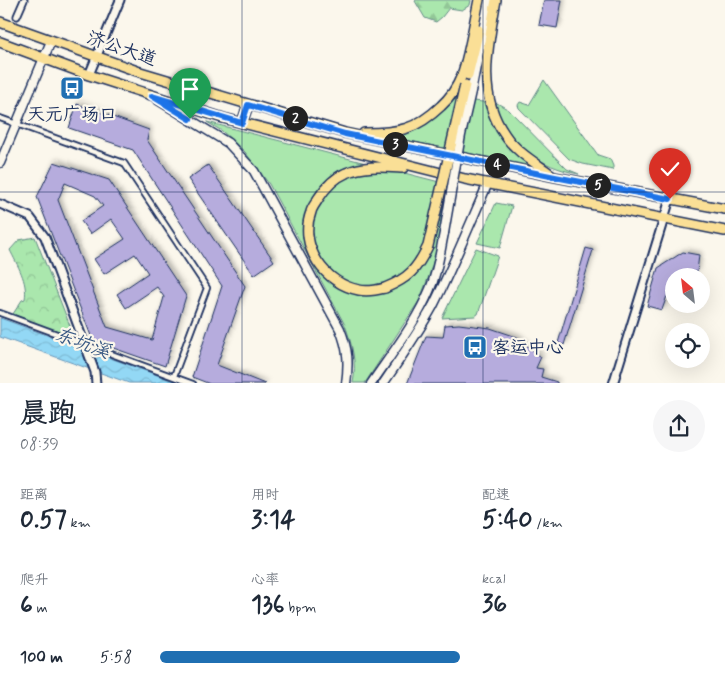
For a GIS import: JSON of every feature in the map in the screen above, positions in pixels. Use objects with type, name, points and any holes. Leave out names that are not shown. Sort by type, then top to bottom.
[{"type":"main road","points":[[372,383],[420,309],[437,268],[461,135],[463,73],[480,0]]},
{"type":"main road","points":[[345,134],[384,134],[406,129],[427,119],[464,86],[473,60],[485,0]]},
{"type":"main road","points":[[419,168],[370,167],[345,173],[326,187],[310,212],[308,232],[313,257],[323,270],[346,286],[360,290],[385,288],[401,282],[412,273],[421,261],[428,246],[464,86],[489,0]]},
{"type":"main road","points":[[496,0],[487,56],[488,96],[493,116],[505,136],[523,155],[555,177]]},
{"type":"main road","name":"济公大道","points":[[0,22],[96,56],[345,134],[555,177],[725,209]]},
{"type":"main road","points":[[0,163],[51,41]]},
{"type":"main road","name":"济公大道","points":[[0,42],[89,75],[242,123],[419,168],[664,220],[725,231]]},
{"type":"main road","points":[[152,96],[228,143],[254,171],[340,329],[347,348],[346,383]]},
{"type":"main road","points":[[242,123],[248,105]]},
{"type":"main road","points":[[384,383],[432,307],[452,267],[488,183]]},
{"type":"street","points":[[17,16],[24,0]]},
{"type":"street","points":[[89,75],[120,0]]},
{"type":"street","points":[[0,118],[124,163],[207,288],[174,376]]},
{"type":"street","points":[[613,383],[670,199]]},
{"type":"street","points":[[0,204],[30,217],[46,237],[95,372],[96,383]]},
{"type":"street","points":[[0,312],[191,383]]},
{"type":"green space","points":[[416,0],[471,0],[470,5],[462,10],[449,8],[436,22],[425,18]]},
{"type":"green space","points":[[544,80],[598,155],[610,159],[613,170],[569,159],[519,108],[520,102],[529,105]]},
{"type":"green space","points":[[454,99],[483,102],[509,145],[532,166],[390,137],[433,119]]},
{"type":"green space","points":[[497,103],[509,110],[567,169],[579,174],[551,166],[516,143],[500,120],[495,107]]},
{"type":"green space","points":[[207,122],[447,184],[437,248],[419,301],[365,383],[353,383],[353,354],[345,325],[269,184],[245,152],[222,131]]},
{"type":"green space","points":[[496,203],[512,206],[500,248],[477,243]]},
{"type":"green space","points":[[35,237],[74,336],[63,337],[13,314],[22,300],[25,299],[26,292],[21,273],[10,250],[19,240]]},
{"type":"green space","points":[[476,248],[498,256],[478,314],[475,316],[442,318]]},
{"type":"water","points":[[0,318],[179,383],[129,383],[0,337]]},
{"type":"building","points":[[544,0],[562,0],[557,28],[539,25]]},
{"type":"building","points":[[77,104],[149,130],[147,140],[245,286],[217,365],[262,383],[207,383],[192,377],[222,286],[133,150],[69,128]]},
{"type":"building","points":[[54,162],[109,180],[186,296],[165,366],[93,341],[37,197]],"holes":[[[65,183],[95,196],[103,206],[81,221],[90,234],[111,219],[125,239],[94,259],[104,274],[135,254],[148,273],[117,294],[126,308],[157,287],[164,297],[152,340],[107,327],[58,200]]]},
{"type":"building","points":[[208,165],[274,261],[254,275],[188,179]]},
{"type":"building","points":[[586,248],[593,250],[564,345],[558,343]]},
{"type":"building","points":[[683,252],[699,255],[697,268],[665,268],[665,302],[662,310],[647,306],[658,268]]},
{"type":"building","name":"客运中心","points":[[459,324],[490,328],[517,337],[541,357],[536,368],[543,369],[541,377],[557,383],[407,383],[426,336],[443,337],[445,325]]},
{"type":"place","name":"天元广场口","points":[[72,88]]},
{"type":"place","name":"客运中心","points":[[475,347]]},
{"type":"route","points":[[190,119],[152,96],[242,123],[248,105],[345,134],[670,199]]},
{"type":"water label","name":"东坑溪","points":[[83,342]]}]
